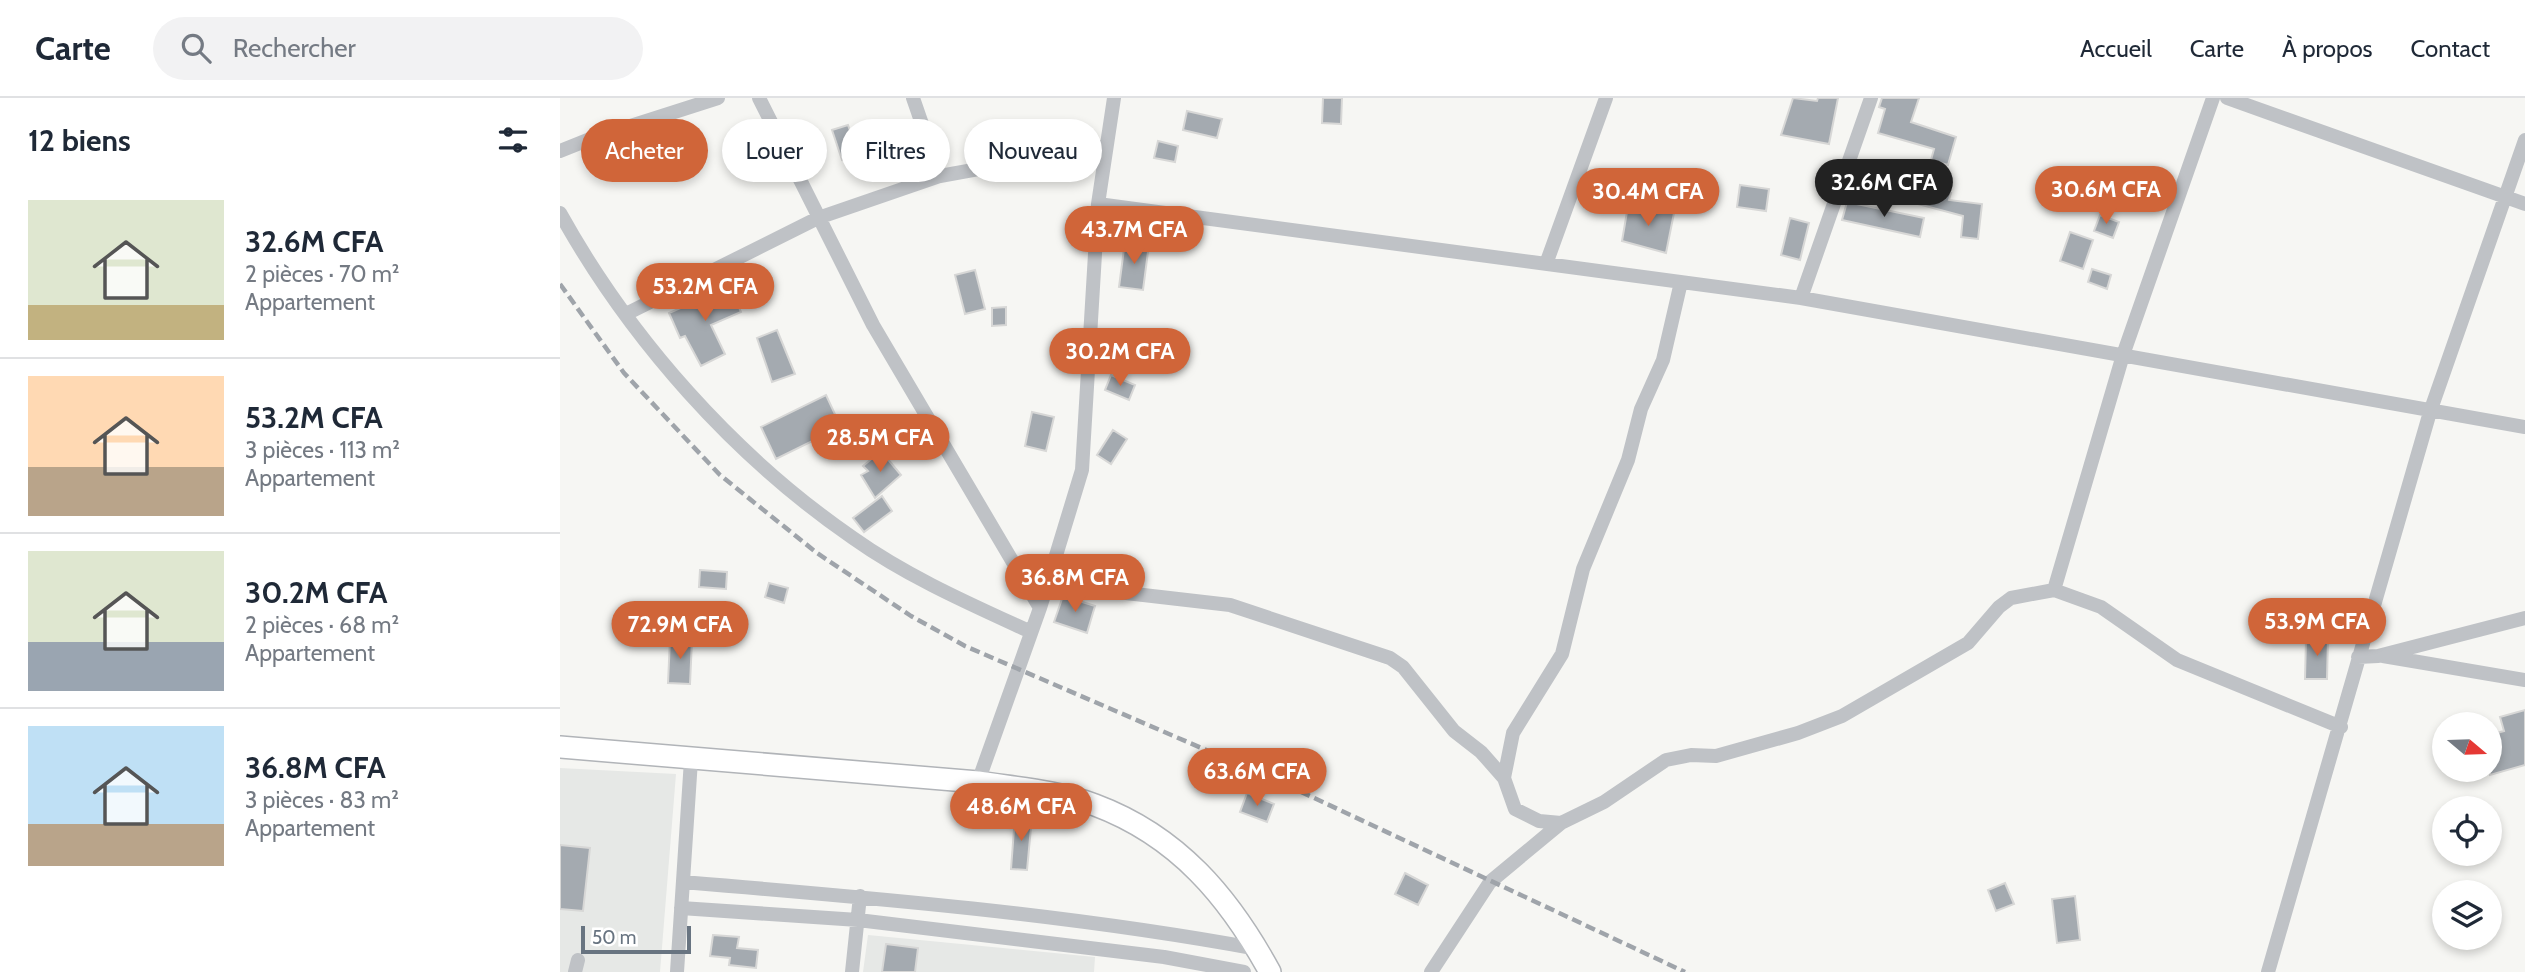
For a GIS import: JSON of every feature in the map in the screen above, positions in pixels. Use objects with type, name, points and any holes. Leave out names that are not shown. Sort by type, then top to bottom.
[{"type":"main road","points":[[560,747],[978,782],[1068,797],[1094,805],[1142,827],[1194,867],[1222,895],[1270,972]]},
{"type":"street","points":[[560,151],[718,98]]},
{"type":"street","points":[[759,98],[873,325],[1040,608]]},
{"type":"street","points":[[912,98],[920,119]]},
{"type":"street","points":[[978,782],[1048,584],[1082,470],[1098,204],[1114,98]]},
{"type":"street","points":[[1546,264],[1606,98]]},
{"type":"street","points":[[1801,298],[1871,98]]},
{"type":"street","points":[[2054,590],[2123,355],[2213,98]]},
{"type":"street","points":[[2227,98],[2525,204]]},
{"type":"street","points":[[2268,972],[2430,412],[2525,139]]},
{"type":"street","points":[[950,174],[1106,146]]},
{"type":"street","points":[[626,314],[818,218],[923,182]]},
{"type":"street","points":[[1098,204],[1801,298],[2525,427]]},
{"type":"street","points":[[560,214],[580,249],[626,314],[686,389],[770,473],[812,509],[855,540],[951,596],[1031,632]]},
{"type":"street","points":[[1504,778],[1513,733],[1562,654],[1583,569],[1628,460],[1641,409],[1662,360],[1681,282]]},
{"type":"street","points":[[1048,584],[1230,605],[1390,657],[1403,667],[1454,731],[1481,752],[1504,778],[1515,809],[1539,821],[1561,823]]},
{"type":"street","points":[[1431,972],[1490,882],[1561,823],[1604,802],[1666,760],[1691,755],[1716,756],[1798,733],[1842,716],[1968,642],[1999,607],[2011,598],[2054,590],[2101,607],[2177,660],[2341,727]]},
{"type":"street","points":[[2358,657],[2378,656],[2525,618]]},
{"type":"street","points":[[2378,656],[2525,680]]},
{"type":"street","points":[[677,972],[691,760]]},
{"type":"street","points":[[683,882],[860,897],[1132,927],[1258,949]]},
{"type":"street","points":[[852,972],[860,897]]},
{"type":"street","points":[[681,908],[858,920],[1164,957],[1244,972]]},
{"type":"shaded area","points":[[560,768],[676,774],[660,972],[560,972]]},
{"type":"shaded area","points":[[868,935],[1095,957],[1094,972],[863,972]]},
{"type":"building","points":[[1323,98],[1342,98],[1341,124],[1322,123]]},
{"type":"building","points":[[1793,98],[1817,101],[1818,98],[1838,98],[1829,144],[1781,135]]},
{"type":"building","points":[[1882,98],[1919,98],[1911,122],[1956,137],[1948,165],[1931,160],[1934,149],[1878,133],[1885,109],[1879,107]]},
{"type":"building","points":[[1187,111],[1222,119],[1217,138],[1183,130]]},
{"type":"building","points":[[841,127],[841,157],[832,130]]},
{"type":"building","points":[[1158,141],[1178,146],[1175,162],[1154,158]]},
{"type":"building","points":[[1740,185],[1769,189],[1766,211],[1737,207]]},
{"type":"building","points":[[1923,186],[1951,193],[1949,200],[1982,204],[1978,239],[1961,237],[1963,216],[1918,204]]},
{"type":"building","points":[[1847,202],[1924,218],[1920,237],[1842,220]]},
{"type":"building","points":[[1628,206],[1674,213],[1666,253],[1622,241]]},
{"type":"building","points":[[2100,215],[2119,222],[2113,238],[2094,231]]},
{"type":"building","points":[[1790,218],[1809,223],[1800,260],[1781,255]]},
{"type":"building","points":[[2070,232],[2093,240],[2083,269],[2060,261]]},
{"type":"building","points":[[1125,241],[1149,244],[1143,290],[1119,287]]},
{"type":"building","points":[[2092,269],[2111,275],[2107,289],[2088,282]]},
{"type":"building","points":[[975,270],[985,309],[965,314],[955,275]]},
{"type":"building","points":[[730,286],[741,312],[711,325],[725,354],[701,366],[685,336],[680,338],[669,313]]},
{"type":"building","points":[[1006,307],[1006,325],[992,326],[992,308]]},
{"type":"building","points":[[777,330],[795,374],[772,382],[757,338]]},
{"type":"building","points":[[1111,375],[1135,385],[1129,400],[1105,390]]},
{"type":"building","points":[[826,395],[841,427],[776,459],[761,427]]},
{"type":"building","points":[[1032,412],[1054,417],[1046,451],[1025,446]]},
{"type":"building","points":[[1113,430],[1127,439],[1111,464],[1097,455]]},
{"type":"building","points":[[881,451],[901,475],[875,498],[861,475],[868,471],[863,466]]},
{"type":"building","points":[[882,496],[892,511],[864,532],[853,518]]},
{"type":"building","points":[[700,570],[727,572],[726,589],[699,587]]},
{"type":"building","points":[[769,583],[788,588],[784,603],[765,597]]},
{"type":"building","points":[[1063,596],[1095,606],[1087,633],[1054,622]]},
{"type":"building","points":[[2306,638],[2328,638],[2327,679],[2305,679]]},
{"type":"building","points":[[670,639],[692,640],[690,684],[668,683]]},
{"type":"building","points":[[2525,710],[2525,765],[2502,772],[2504,731],[2502,716]]},
{"type":"building","points":[[1247,793],[1274,804],[1267,822],[1240,812]]},
{"type":"building","points":[[1015,816],[1032,817],[1027,870],[1011,869]]},
{"type":"building","points":[[560,845],[590,848],[583,911],[560,909]]},
{"type":"building","points":[[1405,873],[1428,885],[1418,905],[1395,894]]},
{"type":"building","points":[[2005,883],[2014,904],[1996,911],[1988,890]]},
{"type":"building","points":[[2075,896],[2080,940],[2057,943],[2052,899]]},
{"type":"building","points":[[713,935],[739,937],[737,948],[758,950],[756,968],[729,965],[730,958],[710,956]]},
{"type":"building","points":[[886,944],[918,948],[915,972],[882,972]]},
{"type":"railway","points":[[560,284],[624,373],[720,475],[817,553],[911,616],[965,646],[1278,781],[1685,972]]}]
